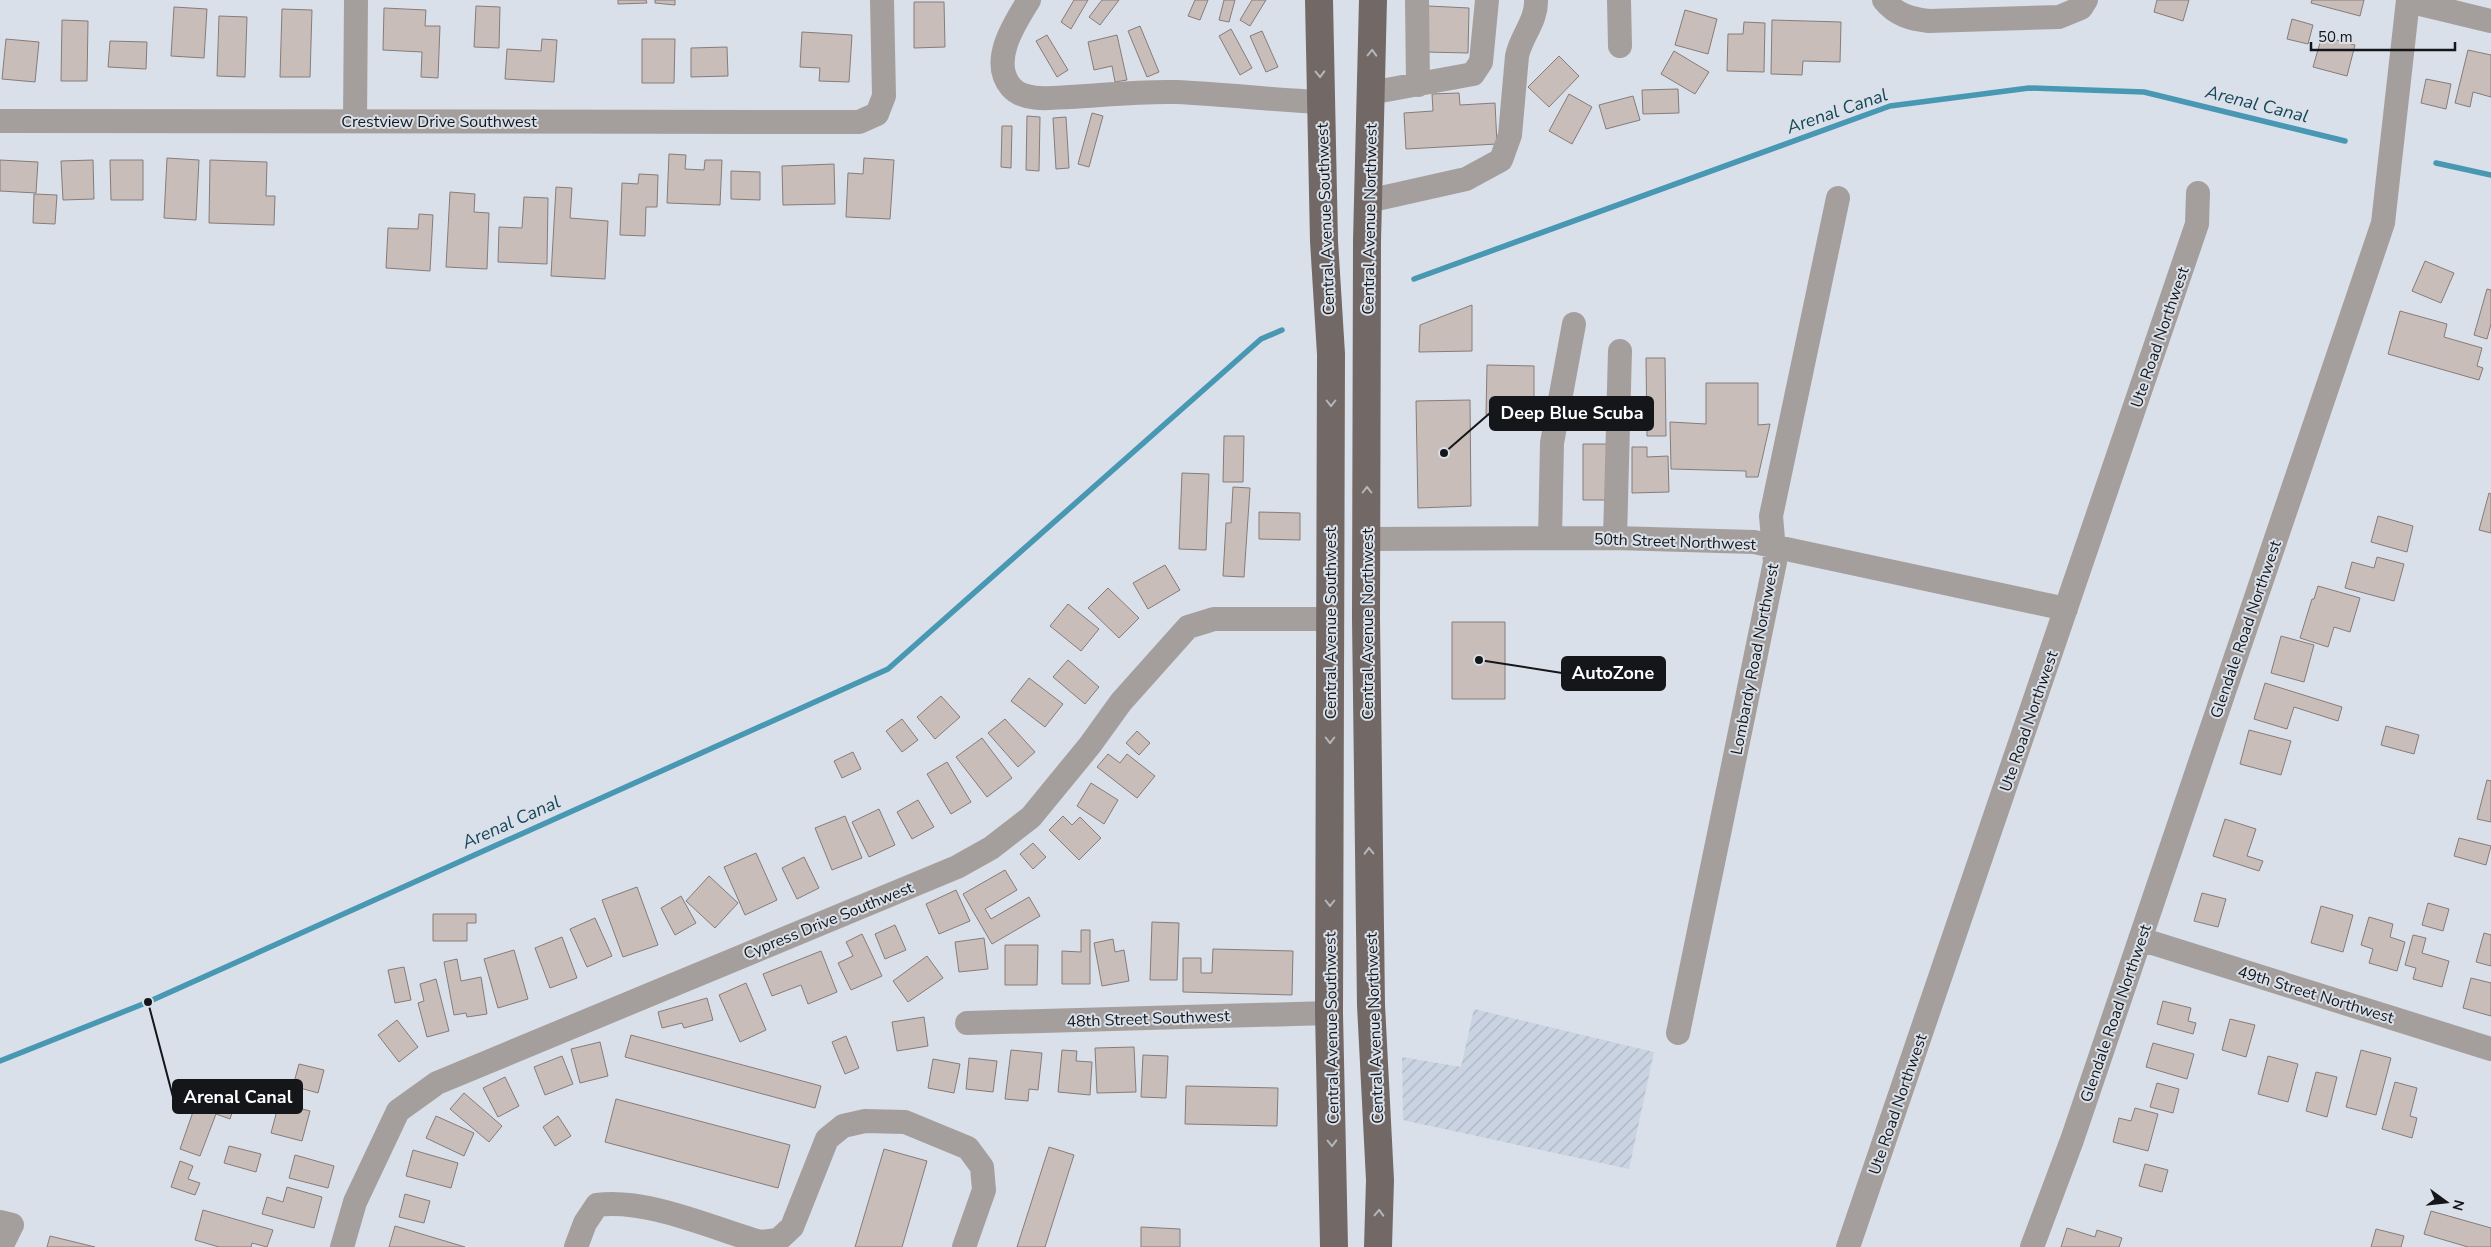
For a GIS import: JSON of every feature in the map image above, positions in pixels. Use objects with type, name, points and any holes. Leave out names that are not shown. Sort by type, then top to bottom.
[{"type":"main road","name":"Central Avenue Southwest","points":[[1319,0],[1324,241],[1331,354],[1329,1013],[1334,1247]]},
{"type":"main road","name":"Central Avenue Northwest","points":[[1374,0],[1367,241],[1366,620],[1371,1005],[1380,1180],[1378,1247]]},
{"type":"street","points":[[355,120],[356,0]]},
{"type":"street","name":"Crestview Drive Southwest","points":[[0,121],[859,122],[877,114],[884,96],[882,0]]},
{"type":"street","points":[[1030,0],[1015,22],[1004,48],[1004,70],[1011,87],[1024,96],[1048,99],[1176,92],[1263,100],[1320,102]]},
{"type":"street","points":[[1417,0],[1418,85]]},
{"type":"street","points":[[1370,93],[1473,74],[1482,62],[1487,0]]},
{"type":"street","points":[[1368,201],[1466,179],[1501,160],[1510,135],[1519,44],[1531,26],[1536,0]]},
{"type":"street","points":[[1619,0],[1620,46]]},
{"type":"street","points":[[1884,0],[1891,8],[1910,19],[1929,21],[2059,17],[2083,4]]},
{"type":"street","points":[[2408,0],[2491,21]]},
{"type":"street","name":"Glendale Road Northwest","points":[[2032,1247],[2072,1140],[2383,223],[2394,110],[2408,0]]},
{"type":"street","name":"Ute Road Northwest","points":[[1848,1247],[2197,224],[2198,193]]},
{"type":"street","name":"Lombardy Road Northwest","points":[[1678,1033],[1775,562],[1771,516],[1838,198]]},
{"type":"street","points":[[1550,538],[1552,443],[1574,324]]},
{"type":"street","points":[[1615,538],[1620,351]]},
{"type":"street","name":"50th Street Northwest","points":[[1367,539],[1615,538],[1734,540],[1775,545],[2066,609]]},
{"type":"street","name":"Cypress Drive Southwest","points":[[342,1247],[355,1202],[398,1111],[437,1083],[957,867],[991,848],[1031,818],[1122,702],[1188,627],[1214,619],[1330,619]]},
{"type":"street","name":"49th Street Northwest","points":[[2140,939],[2491,1049]]},
{"type":"street","name":"48th Street Southwest","points":[[967,1024],[1329,1013]]},
{"type":"street","points":[[576,1247],[585,1223],[596,1204],[615,1202],[636,1204],[760,1242],[778,1240],[792,1227],[827,1139],[843,1126],[865,1122],[906,1122],[968,1148],[982,1167],[984,1190],[964,1247]]},
{"type":"street","points":[[0,1222],[12,1225],[1,1247]]},
{"type":"shaded area","points":[[1474,1009],[1654,1052],[1629,1169],[1403,1120],[1402,1057],[1461,1067]]},
{"type":"building","points":[[618,0],[646,0],[647,3],[618,4]]},
{"type":"building","points":[[655,0],[675,0],[675,5],[655,3]]},
{"type":"building","points":[[1074,0],[1088,0],[1071,29],[1061,22]]},
{"type":"building","points":[[1102,0],[1119,0],[1100,25],[1089,17]]},
{"type":"building","points":[[1195,0],[1208,0],[1200,20],[1188,16]]},
{"type":"building","points":[[1224,0],[1235,0],[1229,22],[1219,20]]},
{"type":"building","points":[[1252,0],[1266,0],[1250,26],[1240,20]]},
{"type":"building","points":[[2157,0],[2189,0],[2183,21],[2154,12]]},
{"type":"building","points":[[2312,0],[2364,0],[2360,16],[2311,3]]},
{"type":"building","points":[[914,2],[944,2],[945,47],[914,48]]},
{"type":"building","points":[[476,6],[500,7],[499,48],[474,47]]},
{"type":"building","points":[[1428,6],[1469,8],[1468,53],[1426,52]]},
{"type":"building","points":[[174,7],[207,9],[204,58],[171,56]]},
{"type":"building","points":[[384,8],[426,10],[425,26],[440,26],[438,78],[421,77],[422,52],[383,50]]},
{"type":"building","points":[[282,9],[312,10],[310,77],[280,77]]},
{"type":"building","points":[[1685,10],[1717,19],[1708,54],[1675,45]]},
{"type":"building","points":[[219,16],[247,17],[245,77],[217,76]]},
{"type":"building","points":[[2292,19],[2313,25],[2308,44],[2287,39]]},
{"type":"building","points":[[62,20],[88,21],[87,81],[61,81]]},
{"type":"building","points":[[1772,20],[1841,22],[1840,62],[1803,61],[1802,75],[1771,74]]},
{"type":"building","points":[[1744,22],[1765,23],[1764,72],[1727,71],[1728,34],[1743,34]]},
{"type":"building","points":[[1140,26],[1159,72],[1147,77],[1128,31]]},
{"type":"building","points":[[1231,29],[1252,68],[1240,75],[1219,36]]},
{"type":"building","points":[[1262,31],[1278,67],[1266,72],[1250,36]]},
{"type":"building","points":[[802,32],[852,35],[849,82],[819,81],[820,68],[800,67]]},
{"type":"building","points":[[1047,35],[1068,70],[1057,77],[1036,41]]},
{"type":"building","points":[[1117,35],[1127,80],[1115,82],[1112,66],[1094,70],[1088,42]]},
{"type":"building","points":[[2322,36],[2355,45],[2347,76],[2313,67]]},
{"type":"building","points":[[6,39],[39,42],[35,82],[2,79]]},
{"type":"building","points":[[542,39],[557,40],[554,82],[505,79],[507,49],[541,51]]},
{"type":"building","points":[[642,39],[675,39],[674,83],[642,83]]},
{"type":"building","points":[[110,41],[147,42],[146,69],[108,67]]},
{"type":"building","points":[[727,47],[728,76],[691,77],[691,48]]},
{"type":"building","points":[[2468,50],[2491,55],[2491,97],[2473,92],[2470,107],[2455,103]]},
{"type":"building","points":[[1674,51],[1709,72],[1695,94],[1661,74]]},
{"type":"building","points":[[1559,56],[1579,76],[1549,107],[1528,87]]},
{"type":"building","points":[[2426,79],[2451,84],[2446,109],[2421,103]]},
{"type":"building","points":[[1678,89],[1679,113],[1643,114],[1642,90]]},
{"type":"building","points":[[1459,93],[1460,105],[1495,103],[1497,144],[1406,149],[1404,113],[1433,111],[1432,94]]},
{"type":"building","points":[[1569,94],[1592,107],[1572,144],[1549,131]]},
{"type":"building","points":[[1633,96],[1640,120],[1606,129],[1599,105]]},
{"type":"building","points":[[1092,113],[1103,116],[1089,167],[1078,164]]},
{"type":"building","points":[[1027,116],[1040,117],[1039,171],[1026,170]]},
{"type":"building","points":[[1066,117],[1069,168],[1056,169],[1053,118]]},
{"type":"building","points":[[1002,126],[1012,126],[1011,168],[1001,167]]},
{"type":"building","points":[[669,154],[686,155],[685,169],[704,170],[705,160],[722,160],[720,205],[667,203]]},
{"type":"building","points":[[167,158],[199,160],[196,220],[164,218]]},
{"type":"building","points":[[864,158],[894,160],[890,219],[846,217],[848,173],[863,174]]},
{"type":"building","points":[[0,160],[38,162],[36,193],[0,191]]},
{"type":"building","points":[[93,160],[94,199],[63,200],[61,161]]},
{"type":"building","points":[[110,160],[143,160],[143,200],[111,200]]},
{"type":"building","points":[[210,160],[267,162],[266,196],[275,196],[274,225],[209,223]]},
{"type":"building","points":[[834,164],[835,204],[783,205],[782,166]]},
{"type":"building","points":[[731,171],[760,172],[760,200],[731,199]]},
{"type":"building","points":[[639,174],[658,175],[657,207],[646,207],[645,236],[620,235],[622,183],[638,184]]},
{"type":"building","points":[[556,187],[572,188],[570,218],[608,221],[605,279],[551,276]]},
{"type":"building","points":[[450,192],[475,194],[474,212],[489,213],[487,269],[446,267]]},
{"type":"building","points":[[34,194],[57,195],[55,224],[33,223]]},
{"type":"building","points":[[524,197],[548,198],[547,264],[498,262],[499,227],[522,228]]},
{"type":"building","points":[[419,214],[433,215],[430,271],[386,268],[388,228],[418,229]]},
{"type":"building","points":[[2425,261],[2454,273],[2441,303],[2412,291]]},
{"type":"building","points":[[2487,289],[2491,290],[2491,324],[2487,339],[2474,335]]},
{"type":"building","points":[[1472,305],[1472,351],[1419,352],[1420,325]]},
{"type":"building","points":[[2400,311],[2447,324],[2444,337],[2482,348],[2477,366],[2483,368],[2479,380],[2388,354]]},
{"type":"building","points":[[1646,358],[1665,358],[1666,436],[1647,436]]},
{"type":"building","points":[[1487,365],[1534,366],[1534,416],[1486,415]]},
{"type":"building","points":[[1706,383],[1758,383],[1758,425],[1770,424],[1758,477],[1746,477],[1746,471],[1671,469],[1670,422],[1706,424]]},
{"type":"building","points":[[1470,400],[1471,506],[1418,508],[1416,401]]},
{"type":"building","points":[[1224,436],[1244,436],[1243,482],[1223,482]]},
{"type":"building","points":[[1583,444],[1607,444],[1606,500],[1583,500]]},
{"type":"building","points":[[1632,447],[1647,447],[1647,457],[1668,456],[1669,492],[1632,493]]},
{"type":"building","points":[[1182,473],[1209,474],[1206,550],[1179,549]]},
{"type":"building","points":[[1233,487],[1250,488],[1244,577],[1223,576],[1226,523],[1231,523]]},
{"type":"building","points":[[2489,493],[2491,494],[2491,533],[2479,530]]},
{"type":"building","points":[[1259,512],[1300,513],[1300,540],[1259,539]]},
{"type":"building","points":[[2378,516],[2413,526],[2407,552],[2371,542]]},
{"type":"building","points":[[2377,557],[2404,564],[2394,601],[2345,588],[2352,562],[2374,568]]},
{"type":"building","points":[[1165,565],[1180,590],[1148,609],[1133,583]]},
{"type":"building","points":[[2318,586],[2360,598],[2350,632],[2334,627],[2328,647],[2300,638]]},
{"type":"building","points":[[1108,588],[1139,618],[1119,638],[1088,608]]},
{"type":"building","points":[[1068,604],[1099,629],[1081,651],[1050,626]]},
{"type":"building","points":[[1452,622],[1505,622],[1505,699],[1452,699]]},
{"type":"building","points":[[2281,636],[2314,645],[2304,682],[2271,673]]},
{"type":"building","points":[[1068,660],[1099,687],[1085,704],[1053,677]]},
{"type":"building","points":[[1029,678],[1063,704],[1045,727],[1011,701]]},
{"type":"building","points":[[2265,683],[2342,707],[2338,721],[2294,707],[2287,729],[2254,719]]},
{"type":"building","points":[[941,696],[960,717],[935,739],[917,717]]},
{"type":"building","points":[[902,719],[918,740],[902,752],[886,731]]},
{"type":"building","points":[[1005,719],[1035,752],[1018,767],[988,733]]},
{"type":"building","points":[[2386,726],[2419,735],[2414,754],[2381,745]]},
{"type":"building","points":[[2249,730],[2291,741],[2281,775],[2240,764]]},
{"type":"building","points":[[1137,731],[1150,743],[1139,755],[1126,743]]},
{"type":"building","points":[[982,738],[1012,778],[987,797],[956,757]]},
{"type":"building","points":[[853,752],[861,769],[842,778],[834,761]]},
{"type":"building","points":[[1108,754],[1120,763],[1127,754],[1155,776],[1137,798],[1097,767]]},
{"type":"building","points":[[947,762],[971,802],[951,814],[927,774]]},
{"type":"building","points":[[2487,780],[2491,781],[2491,822],[2477,819]]},
{"type":"building","points":[[1091,783],[1118,800],[1104,824],[1077,806]]},
{"type":"building","points":[[918,800],[934,827],[912,839],[897,812]]},
{"type":"building","points":[[879,809],[895,845],[869,857],[852,822]]},
{"type":"building","points":[[845,816],[862,858],[832,870],[815,828]]},
{"type":"building","points":[[1063,816],[1072,825],[1080,817],[1101,838],[1079,860],[1049,830]]},
{"type":"building","points":[[2225,819],[2256,829],[2247,856],[2263,861],[2259,871],[2213,856]]},
{"type":"building","points":[[2459,838],[2491,846],[2486,865],[2454,856]]},
{"type":"building","points":[[1033,843],[1046,857],[1033,869],[1020,854]]},
{"type":"building","points":[[756,853],[777,900],[745,915],[724,867]]},
{"type":"building","points":[[804,857],[819,888],[797,899],[782,868]]},
{"type":"building","points":[[1005,870],[1017,890],[985,909],[991,919],[1029,897],[1040,916],[992,944],[963,894]]},
{"type":"building","points":[[709,876],[738,903],[715,928],[686,901]]},
{"type":"building","points":[[637,887],[658,945],[623,957],[602,900]]},
{"type":"building","points":[[956,890],[970,921],[939,934],[926,904]]},
{"type":"building","points":[[2202,893],[2226,899],[2218,927],[2194,921]]},
{"type":"building","points":[[681,896],[696,923],[675,935],[661,908]]},
{"type":"building","points":[[2428,903],[2449,909],[2443,931],[2422,925]]},
{"type":"building","points":[[2321,906],[2353,915],[2343,952],[2311,943]]},
{"type":"building","points":[[433,914],[476,914],[476,923],[467,923],[467,941],[433,941]]},
{"type":"building","points":[[2369,917],[2393,924],[2390,937],[2405,942],[2397,971],[2369,963],[2373,949],[2361,945]]},
{"type":"building","points":[[595,918],[612,956],[587,967],[570,929]]},
{"type":"building","points":[[1152,922],[1179,923],[1177,980],[1150,980]]},
{"type":"building","points":[[895,925],[906,950],[885,959],[875,934]]},
{"type":"building","points":[[1081,930],[1090,930],[1090,984],[1062,984],[1062,951],[1081,952]]},
{"type":"building","points":[[2484,933],[2491,935],[2491,966],[2476,962]]},
{"type":"building","points":[[862,934],[882,976],[851,990],[838,963],[853,956],[846,942]]},
{"type":"building","points":[[2413,935],[2426,938],[2422,953],[2449,961],[2442,987],[2413,979],[2416,968],[2405,965]]},
{"type":"building","points":[[562,937],[577,978],[550,988],[535,948]]},
{"type":"building","points":[[984,938],[988,969],[959,972],[955,942]]},
{"type":"building","points":[[1113,939],[1115,952],[1124,950],[1129,981],[1102,986],[1094,943]]},
{"type":"building","points":[[1005,945],[1038,945],[1037,985],[1005,985]]},
{"type":"building","points":[[1213,949],[1293,951],[1292,995],[1183,992],[1183,958],[1201,958],[1201,973],[1212,973]]},
{"type":"building","points":[[514,950],[528,999],[498,1008],[484,959]]},
{"type":"building","points":[[821,951],[837,992],[808,1004],[801,985],[772,996],[763,974]]},
{"type":"building","points":[[927,956],[943,978],[908,1002],[893,981]]},
{"type":"building","points":[[457,959],[461,981],[481,977],[487,1014],[467,1017],[466,1013],[454,1015],[444,962]]},
{"type":"building","points":[[404,967],[411,1000],[395,1003],[388,970]]},
{"type":"building","points":[[2471,978],[2491,983],[2491,1016],[2463,1008]]},
{"type":"building","points":[[436,979],[449,1031],[427,1037],[418,1003],[424,1001],[420,984]]},
{"type":"building","points":[[746,983],[766,1030],[740,1042],[719,995]]},
{"type":"building","points":[[707,998],[713,1020],[684,1028],[682,1023],[662,1028],[658,1012]]},
{"type":"building","points":[[2163,1001],[2191,1008],[2188,1021],[2196,1023],[2193,1034],[2157,1024]]},
{"type":"building","points":[[924,1017],[928,1046],[897,1051],[892,1022]]},
{"type":"building","points":[[2230,1019],[2255,1025],[2246,1057],[2222,1050]]},
{"type":"building","points":[[397,1020],[418,1047],[399,1062],[378,1035]]},
{"type":"building","points":[[631,1035],[821,1086],[815,1108],[625,1057]]},
{"type":"building","points":[[846,1036],[859,1068],[845,1074],[832,1042]]},
{"type":"building","points":[[600,1042],[608,1076],[580,1083],[571,1049]]},
{"type":"building","points":[[2153,1043],[2194,1054],[2187,1079],[2146,1067]]},
{"type":"building","points":[[1134,1047],[1136,1092],[1097,1093],[1095,1048]]},
{"type":"building","points":[[1011,1050],[1042,1053],[1038,1090],[1029,1089],[1028,1101],[1005,1099]]},
{"type":"building","points":[[1062,1050],[1077,1051],[1076,1061],[1092,1062],[1090,1095],[1058,1092]]},
{"type":"building","points":[[2361,1050],[2391,1058],[2376,1115],[2346,1107]]},
{"type":"building","points":[[1143,1055],[1168,1056],[1166,1098],[1141,1097]]},
{"type":"building","points":[[562,1056],[573,1084],[545,1095],[534,1067]]},
{"type":"building","points":[[2268,1056],[2298,1064],[2288,1102],[2258,1094]]},
{"type":"building","points":[[969,1058],[997,1061],[993,1092],[966,1089]]},
{"type":"building","points":[[933,1059],[960,1064],[954,1093],[928,1088]]},
{"type":"building","points":[[299,1064],[324,1070],[318,1093],[293,1086]]},
{"type":"building","points":[[2316,1072],[2337,1077],[2327,1117],[2306,1111]]},
{"type":"building","points":[[505,1077],[519,1106],[498,1117],[483,1088]]},
{"type":"building","points":[[2395,1082],[2417,1088],[2410,1116],[2417,1118],[2412,1138],[2382,1129]]},
{"type":"building","points":[[2157,1083],[2179,1089],[2173,1113],[2150,1107]]},
{"type":"building","points":[[202,1086],[237,1098],[230,1119],[216,1114],[200,1156],[180,1149]]},
{"type":"building","points":[[1186,1086],[1278,1088],[1277,1126],[1185,1124]]},
{"type":"building","points":[[464,1093],[502,1126],[489,1142],[450,1109]]},
{"type":"building","points":[[616,1099],[790,1145],[778,1188],[605,1142]]},
{"type":"building","points":[[279,1103],[310,1111],[302,1141],[271,1133]]},
{"type":"building","points":[[2135,1108],[2158,1114],[2148,1151],[2113,1142],[2119,1118],[2131,1121]]},
{"type":"building","points":[[436,1116],[474,1133],[464,1156],[426,1138]]},
{"type":"building","points":[[558,1116],[571,1136],[555,1146],[543,1127]]},
{"type":"building","points":[[229,1146],[261,1154],[256,1172],[224,1163]]},
{"type":"building","points":[[1049,1147],[1074,1155],[1045,1247],[1017,1247]]},
{"type":"building","points":[[884,1149],[927,1161],[902,1247],[855,1247]]},
{"type":"building","points":[[413,1150],[458,1163],[451,1188],[406,1176]]},
{"type":"building","points":[[295,1155],[334,1166],[328,1188],[289,1178]]},
{"type":"building","points":[[180,1161],[193,1166],[188,1179],[200,1183],[195,1195],[171,1187]]},
{"type":"building","points":[[2145,1164],[2168,1170],[2162,1192],[2139,1186]]},
{"type":"building","points":[[287,1187],[322,1197],[314,1228],[262,1214],[267,1197],[283,1202]]},
{"type":"building","points":[[405,1194],[430,1201],[424,1223],[399,1217]]},
{"type":"building","points":[[203,1210],[273,1230],[267,1247],[252,1243],[251,1247],[219,1247],[195,1240]]},
{"type":"building","points":[[2431,1211],[2491,1228],[2491,1247],[2468,1247],[2424,1234]]},
{"type":"building","points":[[395,1226],[465,1247],[389,1247]]},
{"type":"building","points":[[1141,1227],[1180,1229],[1180,1247],[1141,1247]]},
{"type":"building","points":[[2067,1228],[2095,1237],[2097,1230],[2122,1238],[2119,1247],[2061,1247]]},
{"type":"building","points":[[2376,1229],[2404,1236],[2401,1247],[2371,1247]]},
{"type":"building","points":[[50,1236],[95,1247],[47,1247]]},
{"type":"waterway","name":"Arenal Canal","points":[[1414,279],[1890,106],[2029,88],[2144,92],[2345,141]]},
{"type":"waterway","name":"Arenal Canal","points":[[2436,163],[2491,175]]},
{"type":"waterway","points":[[0,1061],[148,1002],[888,669],[1261,339],[1282,330]]},
{"type":"place","name":"Deep Blue Scuba","points":[[1444,453]]},
{"type":"place","name":"AutoZone","points":[[1479,660]]},
{"type":"place","name":"Arenal Canal","points":[[148,1002]]}]
